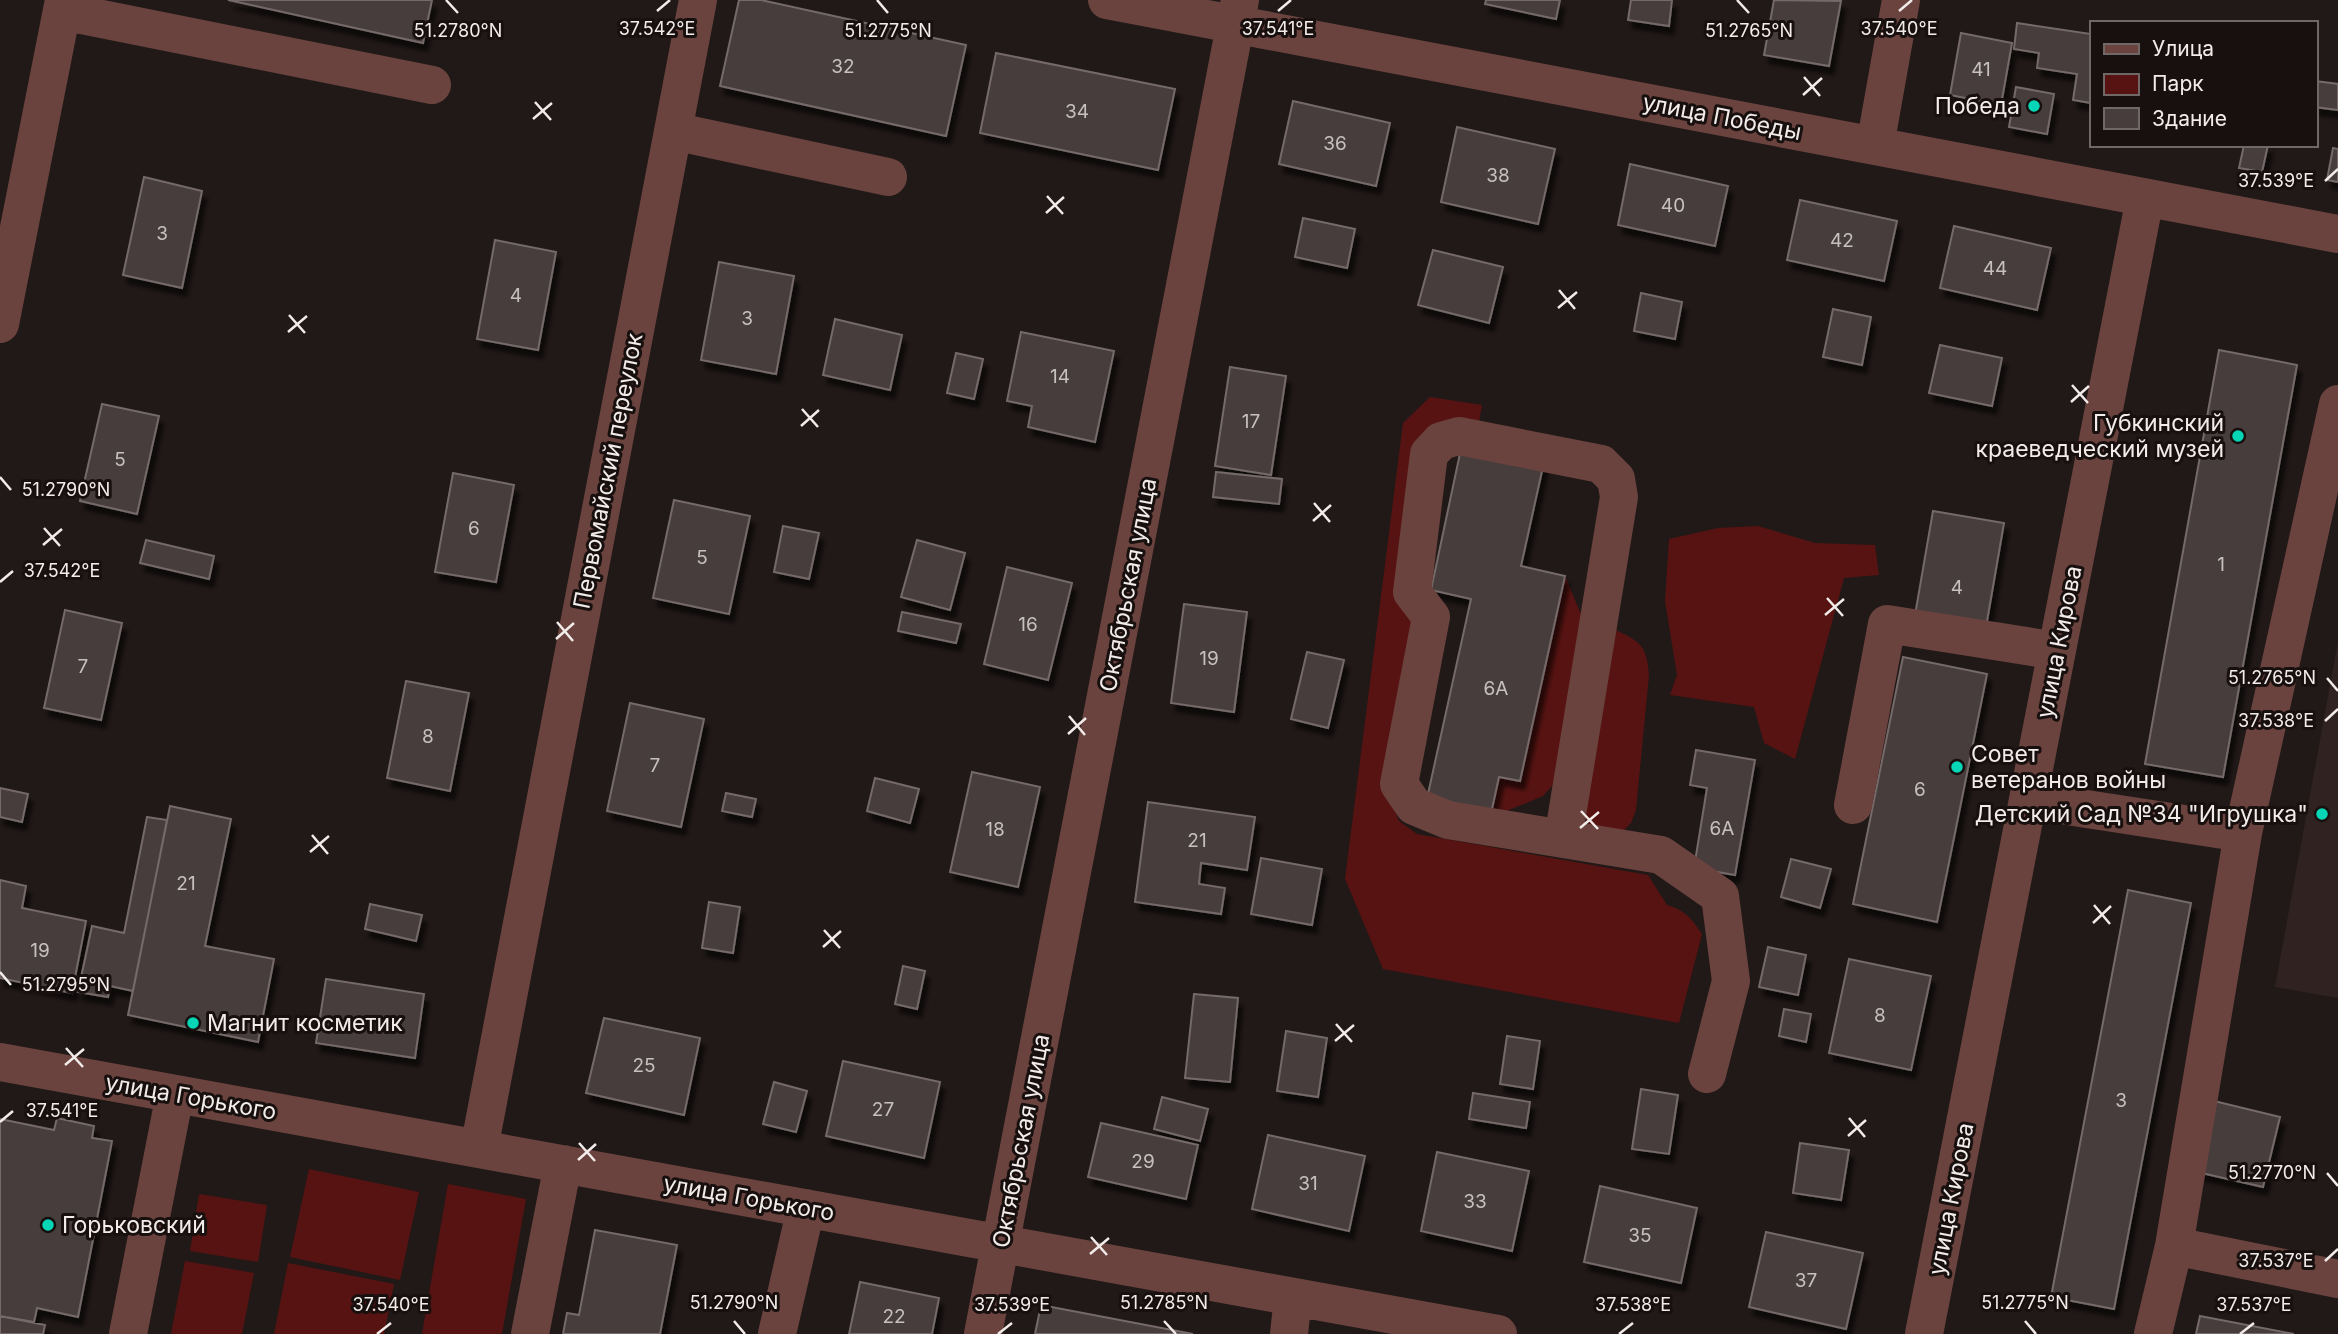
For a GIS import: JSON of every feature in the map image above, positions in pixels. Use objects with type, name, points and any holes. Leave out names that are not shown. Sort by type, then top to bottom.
[{"type":"street","name":"Первомайский переулок","points":[[479,1149],[698,0]]},
{"type":"street","name":"улица Победы","points":[[1107,0],[1237,12],[1875,146],[2338,234]]},
{"type":"street","points":[[1875,146],[1901,0]]},
{"type":"street","points":[[0,324],[63,6],[432,85]]},
{"type":"street","name":"Октябрьская улица","points":[[984,1334],[1237,12]]},
{"type":"street","points":[[673,131],[888,177]]},
{"type":"street","name":"улица Кирова","points":[[1924,1334],[2145,198]]},
{"type":"street","points":[[2153,1334],[2174,1246],[2243,833],[2338,408]]},
{"type":"street","points":[[1563,839],[1619,497],[1616,479],[1601,464],[1459,436],[1441,440],[1429,454],[1412,592],[1431,617],[1399,784],[1413,806],[1448,820],[1563,839],[1661,855],[1720,897],[1731,981],[1707,1074]]},
{"type":"street","points":[[1853,805],[1887,624],[2057,651]]},
{"type":"street","points":[[2028,800],[2243,833]]},
{"type":"street","name":"улица Горького","points":[[0,1062],[1498,1334]]},
{"type":"street","points":[[128,1334],[175,1094]]},
{"type":"street","points":[[530,1334],[562,1164]]},
{"type":"street","points":[[777,1334],[806,1208]]},
{"type":"street","points":[[2174,1246],[2338,1279]]},
{"type":"street","points":[[1289,1334],[1293,1297]]},
{"type":"shaded area","name":"Детский Сад №34 \"Игрушка\"","points":[[2338,641],[2338,998],[2275,987]]},
{"type":"green space","points":[[1430,397],[1482,405],[1476,438],[1448,437],[1388,795],[1399,821],[1417,834],[1648,875],[1667,905],[1688,916],[1702,934],[1679,1023],[1383,969],[1345,879],[1403,423]]},
{"type":"green space","points":[[1758,526],[1815,543],[1875,545],[1879,575],[1844,578],[1795,759],[1764,743],[1754,707],[1670,695],[1677,675],[1665,601],[1669,539],[1718,528]]},
{"type":"green space","points":[[1565,576],[1585,624],[1553,785],[1543,796],[1490,818],[1499,777],[1520,781]]},
{"type":"green space","points":[[1616,630],[1641,646],[1647,657],[1649,675],[1636,810],[1631,823],[1623,831],[1593,829],[1584,817]]},
{"type":"green space","points":[[309,1169],[419,1192],[400,1280],[290,1257]]},
{"type":"green space","points":[[448,1184],[526,1199],[502,1334],[422,1334]]},
{"type":"green space","points":[[199,1194],[267,1205],[258,1262],[190,1251]]},
{"type":"green space","points":[[185,1261],[254,1273],[242,1334],[171,1334]]},
{"type":"green space","points":[[288,1263],[394,1284],[384,1334],[274,1334]]},
{"type":"building","points":[[228,0],[432,0],[423,43]]},
{"type":"building","points":[[739,0],[761,0],[966,45],[946,136],[720,86]]},
{"type":"building","points":[[1486,0],[1560,0],[1556,19],[1485,4]]},
{"type":"building","points":[[1631,0],[1672,0],[1669,26],[1628,20]]},
{"type":"building","points":[[1774,0],[1841,1],[1829,66],[1764,55]]},
{"type":"building","points":[[2017,23],[2090,34],[2090,103],[2073,100],[2077,74],[2037,68],[2039,53],[2014,49]]},
{"type":"building","points":[[1961,33],[2012,43],[2001,105],[1950,95]]},
{"type":"building","points":[[996,53],[1175,89],[1158,170],[980,133]]},
{"type":"building","points":[[2317,81],[2338,84],[2338,110],[2317,107]]},
{"type":"building","points":[[2016,87],[2054,94],[2047,134],[2009,127]]},
{"type":"building","points":[[1293,101],[1390,123],[1376,186],[1279,164]]},
{"type":"building","points":[[1457,127],[1555,149],[1538,224],[1441,202]]},
{"type":"building","points":[[2244,147],[2268,147],[2262,172],[2239,168]]},
{"type":"building","points":[[2333,148],[2338,149],[2338,182],[2327,180]]},
{"type":"building","points":[[1630,164],[1728,186],[1715,246],[1618,225]]},
{"type":"building","points":[[144,177],[202,191],[182,288],[123,275]]},
{"type":"building","points":[[1800,200],[1897,221],[1884,281],[1787,260]]},
{"type":"building","points":[[1303,218],[1355,229],[1347,268],[1295,257]]},
{"type":"building","points":[[1954,226],[2051,248],[2037,310],[1940,288]]},
{"type":"building","points":[[495,240],[556,252],[538,350],[477,339]]},
{"type":"building","points":[[1433,250],[1503,267],[1489,323],[1418,305]]},
{"type":"building","points":[[719,262],[794,276],[776,374],[701,360]]},
{"type":"building","points":[[1641,293],[1682,302],[1675,339],[1634,331]]},
{"type":"building","points":[[1833,309],[1871,317],[1862,365],[1823,357]]},
{"type":"building","points":[[835,319],[902,335],[890,390],[823,375]]},
{"type":"building","points":[[1021,332],[1114,351],[1095,442],[1028,427],[1032,406],[1007,401]]},
{"type":"building","points":[[1940,345],[2002,358],[1992,406],[1929,393]]},
{"type":"building","points":[[2219,350],[2297,365],[2223,777],[2145,764]]},
{"type":"building","points":[[956,353],[983,359],[974,399],[947,393]]},
{"type":"building","points":[[1230,367],[1286,376],[1271,475],[1215,466]]},
{"type":"building","points":[[102,404],[159,416],[137,514],[80,501]]},
{"type":"building","points":[[1462,444],[1544,462],[1521,566],[1565,576],[1520,781],[1499,777],[1490,818],[1426,803],[1471,599],[1431,590]]},
{"type":"building","points":[[1216,472],[1282,479],[1279,504],[1213,497]]},
{"type":"building","points":[[453,473],[514,485],[496,582],[435,572]]},
{"type":"building","points":[[674,500],[750,516],[729,614],[653,598]]},
{"type":"building","points":[[1933,511],[2004,523],[1986,627],[1915,615]]},
{"type":"building","points":[[783,526],[819,533],[809,579],[774,572]]},
{"type":"building","points":[[146,540],[214,556],[209,579],[140,563]]},
{"type":"building","points":[[917,540],[965,553],[950,610],[901,597]]},
{"type":"building","points":[[1007,567],[1072,583],[1048,680],[984,664]]},
{"type":"building","points":[[1184,604],[1247,612],[1234,712],[1171,703]]},
{"type":"building","points":[[65,610],[122,623],[101,720],[44,708]]},
{"type":"building","points":[[902,612],[961,624],[956,643],[898,631]]},
{"type":"building","points":[[1307,652],[1344,660],[1328,728],[1291,719]]},
{"type":"building","points":[[1903,657],[1987,674],[1937,922],[1853,904]]},
{"type":"building","points":[[406,681],[469,693],[450,791],[387,778]]},
{"type":"building","points":[[630,703],[704,719],[681,827],[607,811]]},
{"type":"building","points":[[1696,750],[1755,760],[1735,875],[1694,868],[1707,788],[1690,785]]},
{"type":"building","points":[[972,772],[1040,787],[1018,887],[950,872]]},
{"type":"building","points":[[875,778],[919,789],[910,823],[867,811]]},
{"type":"building","points":[[0,788],[28,794],[22,822],[0,817]]},
{"type":"building","points":[[726,793],[756,799],[752,817],[722,811]]},
{"type":"building","points":[[1148,802],[1255,817],[1247,870],[1201,863],[1199,884],[1225,888],[1221,914],[1135,902]]},
{"type":"building","points":[[170,806],[231,819],[205,946],[274,959],[258,1042],[128,1015]]},
{"type":"building","points":[[147,817],[167,820],[133,991],[110,986],[108,997],[78,992],[92,926],[124,933]]},
{"type":"building","points":[[1261,858],[1322,869],[1312,925],[1251,914]]},
{"type":"building","points":[[1791,859],[1831,869],[1820,908],[1781,897]]},
{"type":"building","points":[[0,880],[26,886],[22,908],[86,921],[72,993],[0,978]]},
{"type":"building","points":[[2128,890],[2191,903],[2114,1309],[2051,1297]]},
{"type":"building","points":[[709,902],[740,907],[733,953],[702,948]]},
{"type":"building","points":[[370,904],[422,915],[416,941],[365,929]]},
{"type":"building","points":[[1768,947],[1806,955],[1798,995],[1759,987]]},
{"type":"building","points":[[1849,959],[1931,976],[1911,1070],[1829,1053]]},
{"type":"building","points":[[903,966],[925,971],[917,1009],[895,1004]]},
{"type":"building","points":[[326,979],[424,994],[415,1058],[316,1043]]},
{"type":"building","points":[[1194,994],[1238,998],[1230,1082],[1185,1078]]},
{"type":"building","points":[[1784,1009],[1811,1014],[1806,1042],[1779,1036]]},
{"type":"building","points":[[604,1018],[700,1038],[684,1115],[586,1093]]},
{"type":"building","points":[[1286,1031],[1327,1038],[1318,1097],[1277,1091]]},
{"type":"building","points":[[1507,1036],[1540,1041],[1533,1089],[1500,1084]]},
{"type":"building","points":[[843,1061],[940,1082],[924,1158],[826,1136]]},
{"type":"building","points":[[774,1082],[807,1091],[796,1132],[763,1124]]},
{"type":"building","points":[[1641,1089],[1678,1095],[1669,1154],[1632,1149]]},
{"type":"building","points":[[1473,1093],[1530,1102],[1526,1128],[1469,1119]]},
{"type":"building","points":[[1162,1097],[1208,1109],[1200,1141],[1154,1129]]},
{"type":"building","points":[[2214,1101],[2280,1117],[2263,1187],[2197,1172]]},
{"type":"building","name":"Горьковский","points":[[57,1118],[94,1126],[92,1138],[112,1141],[78,1317],[37,1308],[34,1322],[0,1316],[0,1119],[54,1130]]},
{"type":"building","points":[[1101,1123],[1198,1145],[1186,1199],[1088,1177]]},
{"type":"building","points":[[1268,1135],[1365,1156],[1349,1231],[1252,1209]]},
{"type":"building","points":[[1800,1143],[1849,1150],[1841,1200],[1793,1193]]},
{"type":"building","points":[[1437,1152],[1529,1171],[1512,1251],[1421,1231]]},
{"type":"building","points":[[1600,1186],[1697,1208],[1681,1283],[1584,1262]]},
{"type":"building","points":[[595,1230],[677,1245],[660,1334],[563,1334],[567,1313],[579,1315]]},
{"type":"building","points":[[1766,1232],[1863,1253],[1846,1329],[1749,1307]]},
{"type":"building","points":[[860,1282],[939,1298],[932,1334],[849,1334]]},
{"type":"building","points":[[1041,1305],[1193,1334],[1035,1334]]},
{"type":"building","points":[[0,1316],[45,1325],[43,1334],[0,1334]]},
{"type":"building","points":[[2200,1316],[2294,1334],[2196,1334]]},
{"type":"place","name":"Победа","points":[[2034,106]]},
{"type":"place","name":"Губкинский краеведческий музей","points":[[2238,436]]},
{"type":"place","name":"Совет ветеранов войны","points":[[1957,767]]},
{"type":"place","name":"Детский Сад №34 \"Игрушка\"","points":[[2322,814]]},
{"type":"place","name":"Магнит косметик","points":[[193,1023]]},
{"type":"place","name":"Горьковский","points":[[48,1225]]}]
